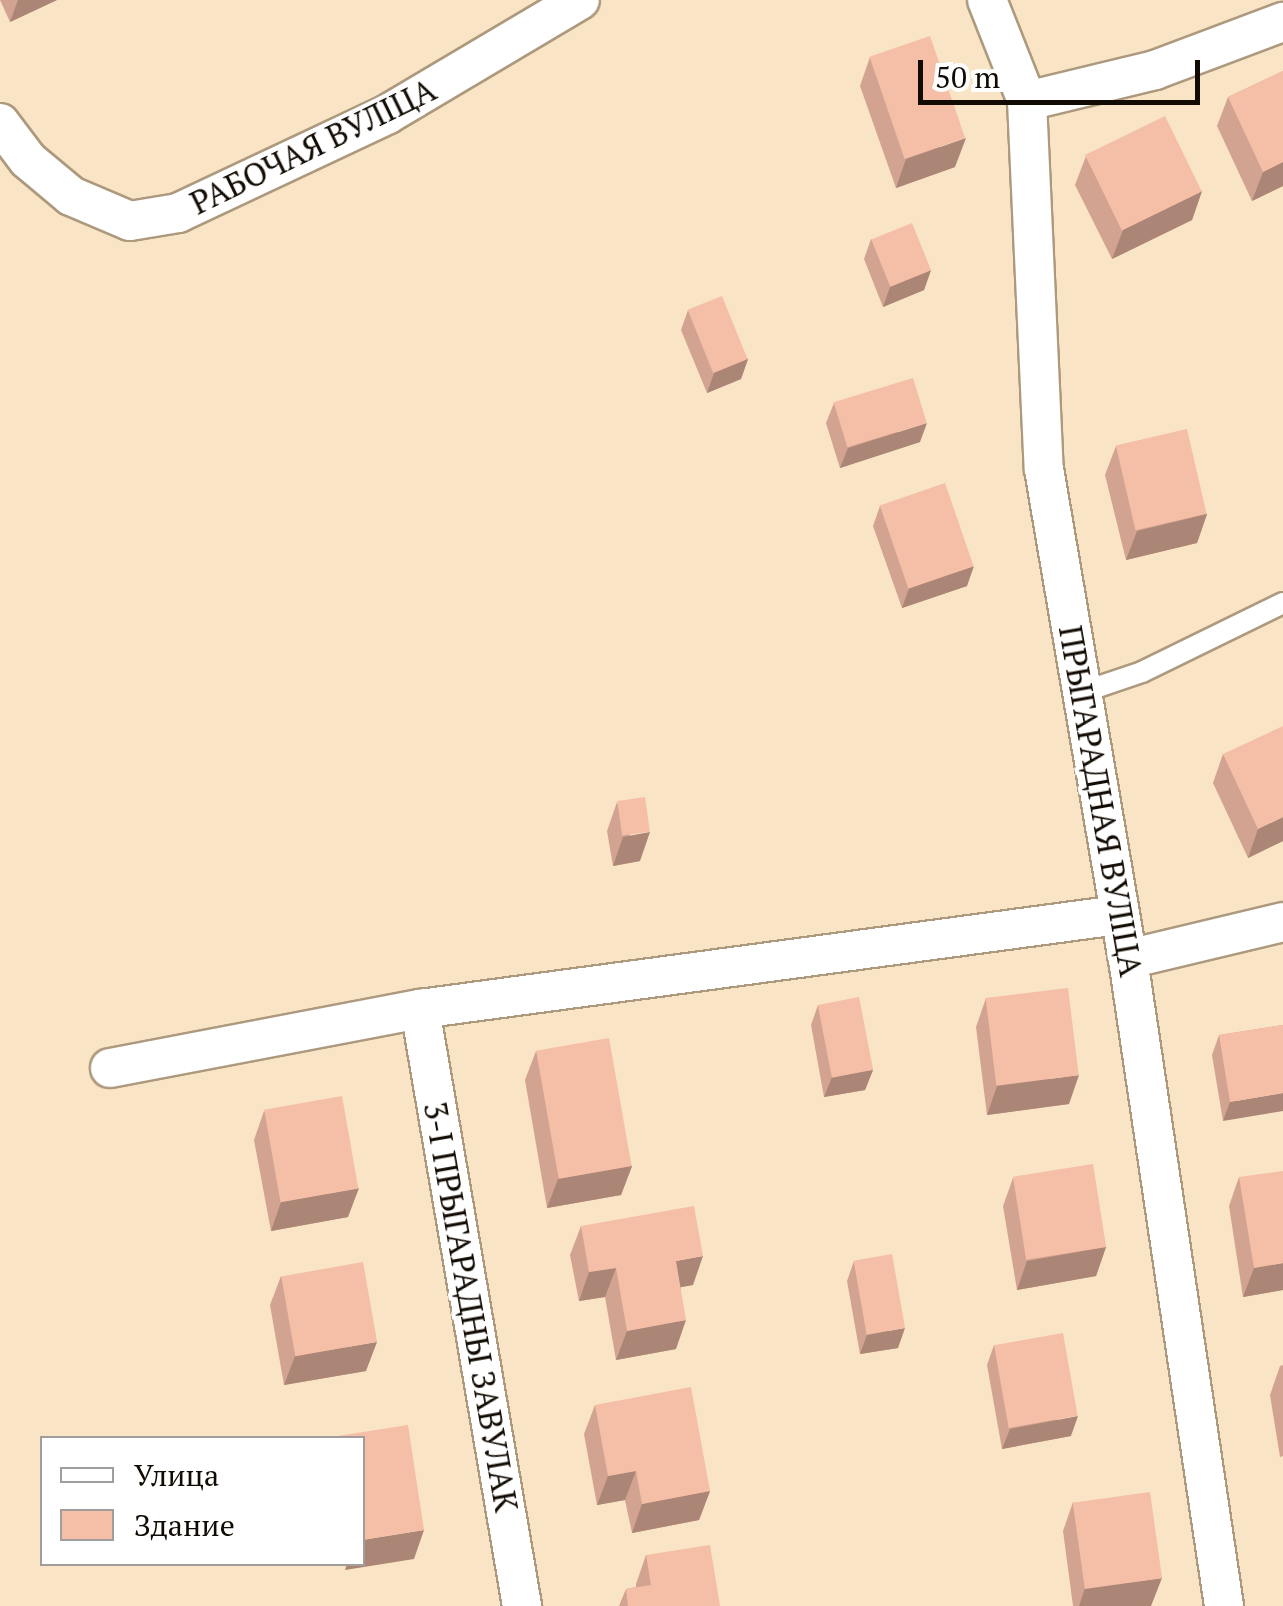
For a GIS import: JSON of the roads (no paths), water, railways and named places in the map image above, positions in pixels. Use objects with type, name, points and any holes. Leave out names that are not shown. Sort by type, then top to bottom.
[{"type":"street","name":"РАБОЧАЯ ВУЛІЦА","points":[[0,124],[28,160],[71,196],[130,221],[178,212],[388,114],[580,0]]},
{"type":"street","name":"ПРЫГАРАДНАЯ ВУЛІЦА","points":[[987,0],[1026,101],[1044,469],[1128,958],[1224,1606]]},
{"type":"street","points":[[1026,101],[1155,70],[1283,22]]},
{"type":"street","points":[[110,1068],[420,1009],[1118,915]]},
{"type":"street","points":[[1128,958],[1283,922]]},
{"type":"street","name":"3-І ПРЫГАРАДНЫ ЗАВУЛАК","points":[[420,1009],[522,1606]]},
{"type":"lane","points":[[1082,692],[1142,672],[1283,603]]}]
